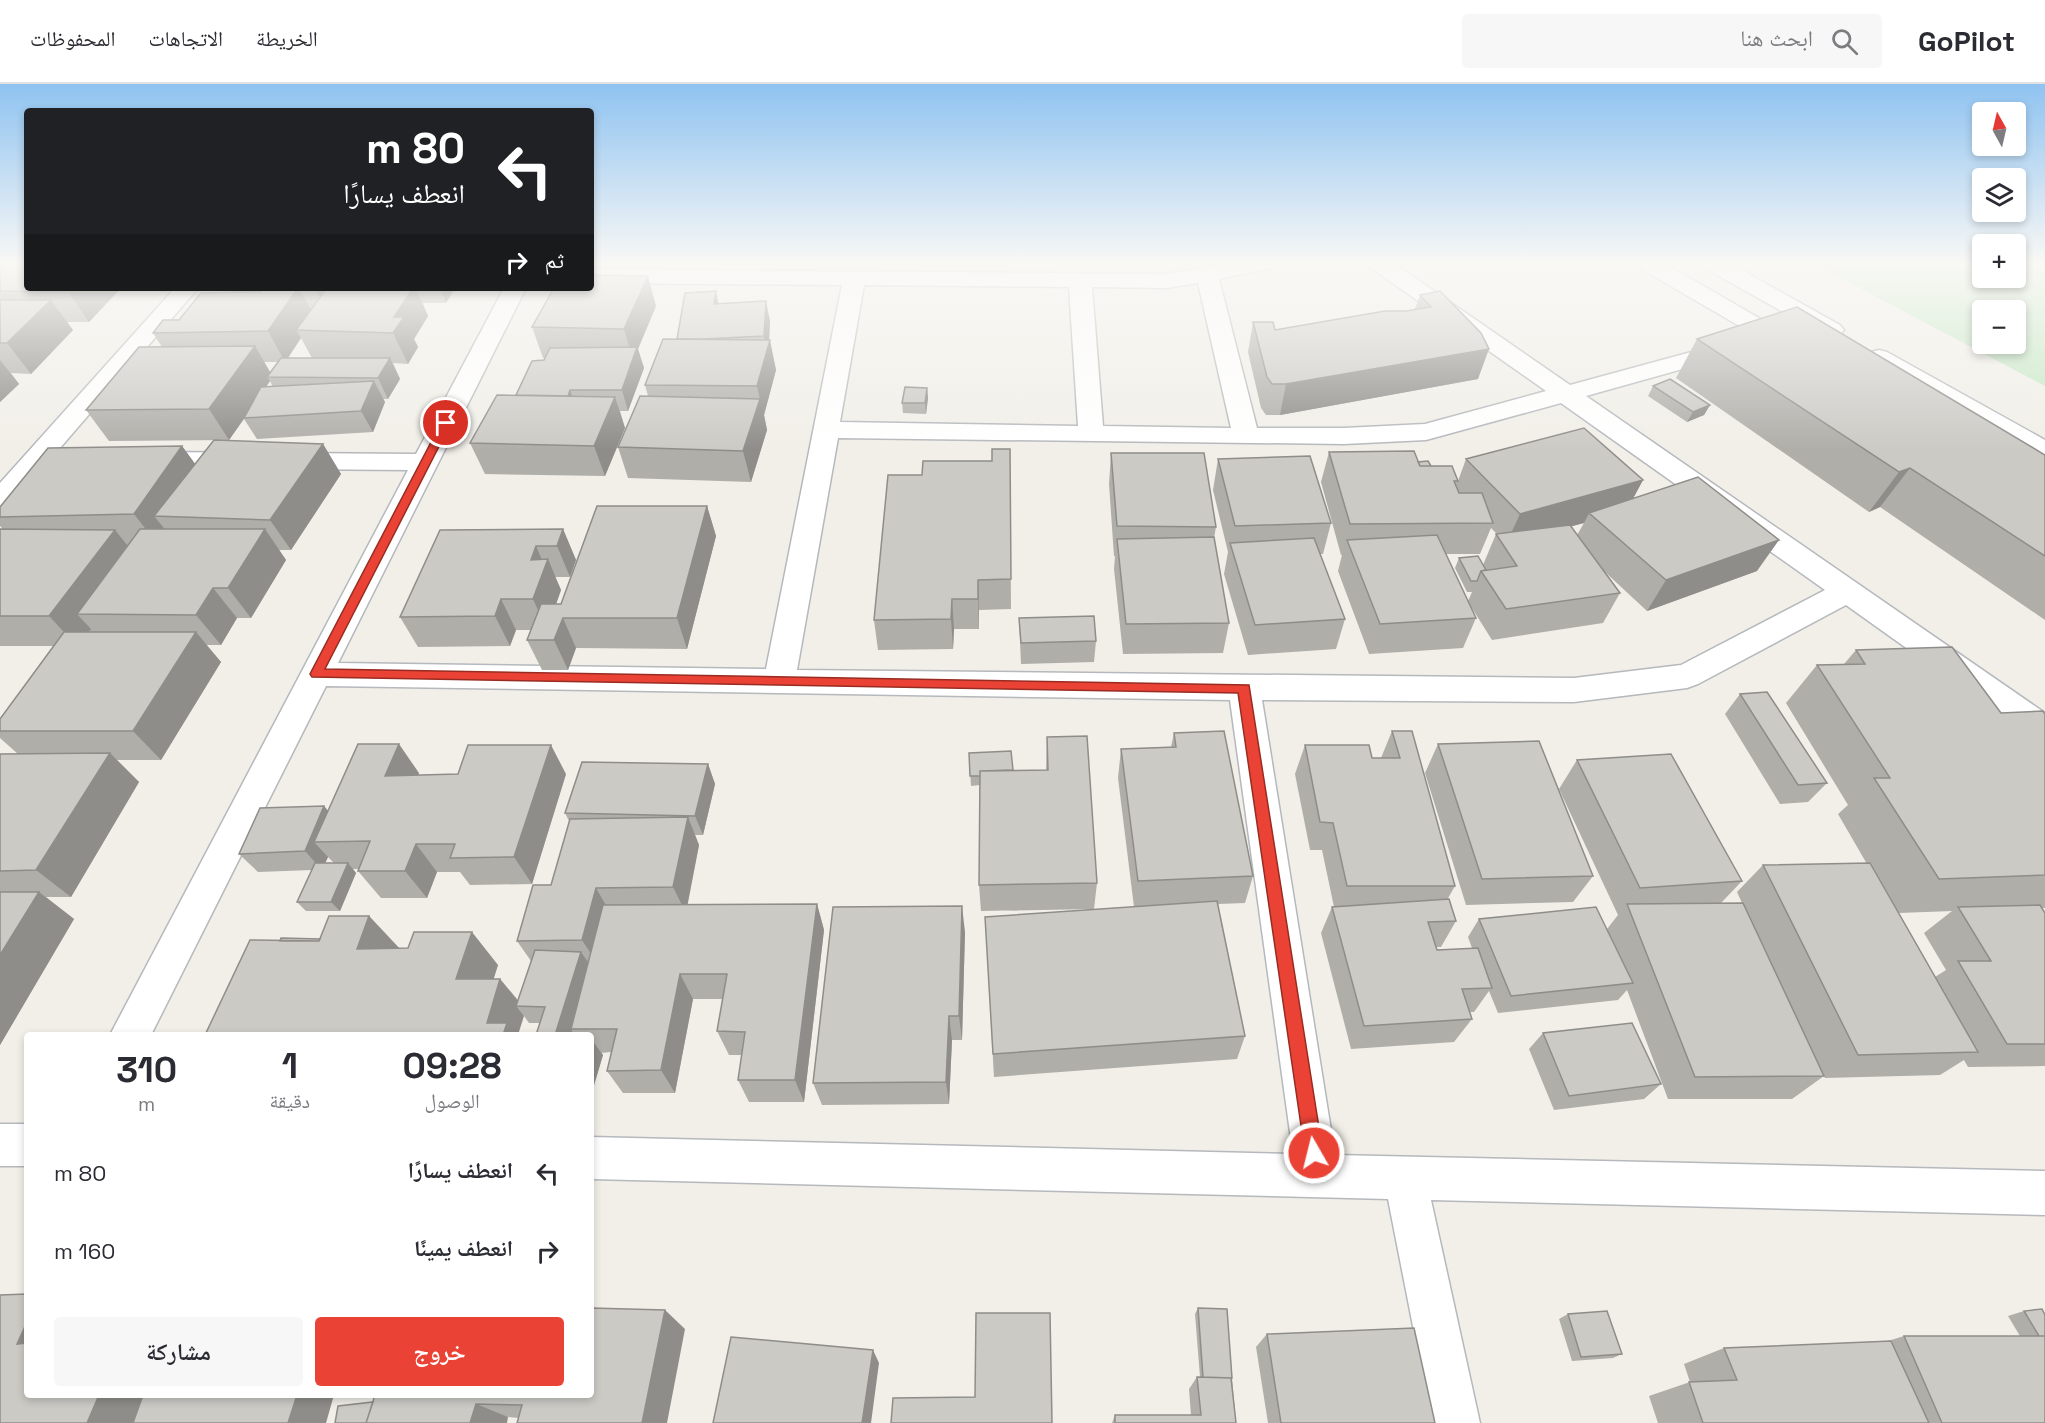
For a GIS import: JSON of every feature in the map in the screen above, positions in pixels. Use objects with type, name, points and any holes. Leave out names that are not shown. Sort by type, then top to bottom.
[{"type":"street","points":[[0,500],[155,324]]},
{"type":"street","points":[[132,1032],[497,324]]},
{"type":"street","points":[[780,680],[846,324]]},
{"type":"street","points":[[1083,324],[1091,433]]},
{"type":"street","points":[[1219,324],[1246,436]]},
{"type":"street","points":[[1467,324],[2045,730]]},
{"type":"street","points":[[1753,324],[1806,354]]},
{"type":"street","points":[[1821,324],[2045,451]]},
{"type":"street","points":[[826,430],[1246,436],[1344,436],[1426,432],[1775,337]]},
{"type":"street","points":[[36,459],[71,459]]},
{"type":"street","points":[[130,460],[426,462]]},
{"type":"street","points":[[316,674],[1244,688],[1574,690],[1687,676],[1848,591]]},
{"type":"street","points":[[1244,688],[1317,1176]]},
{"type":"street","points":[[0,1144],[24,1145]]},
{"type":"street","points":[[594,1158],[2045,1193]]},
{"type":"street","points":[[1405,1178],[1456,1423]]},
{"type":"green space","points":[[1928,324],[1972,324],[1972,347]]},
{"type":"green space","points":[[2026,324],[2045,324],[2045,386],[1984,354],[2026,354]]},
{"type":"building","points":[[0,324],[26,324],[7,343],[0,343]]},
{"type":"building","points":[[160,324],[273,324],[268,331],[153,333]]},
{"type":"building","points":[[300,324],[399,324],[393,333],[296,330]]},
{"type":"building","points":[[533,324],[626,324],[624,329],[532,327]]},
{"type":"building","points":[[680,324],[765,324],[764,336],[677,339]]},
{"type":"building","points":[[1254,324],[1274,324],[1275,330],[1307,324],[1473,324],[1481,333],[1489,349],[1286,384],[1272,384],[1267,377]]},
{"type":"building","points":[[1742,324],[1826,324],[2045,455],[2045,556],[1910,468],[1899,472],[1697,339]]},
{"type":"building","points":[[663,339],[770,340],[757,386],[645,385]]},
{"type":"building","points":[[255,346],[209,409],[86,410],[139,347]]},
{"type":"building","points":[[637,347],[622,390],[570,390],[568,396],[516,395],[532,361],[544,360],[550,348]]},
{"type":"building","points":[[281,358],[390,358],[378,378],[267,377]]},
{"type":"building","points":[[1670,379],[1710,405],[1693,412],[1653,386]]},
{"type":"building","points":[[374,381],[361,411],[244,418],[261,387]]},
{"type":"building","points":[[905,387],[927,388],[925,403],[902,403]]},
{"type":"building","points":[[497,395],[615,397],[594,446],[470,443]]},
{"type":"building","points":[[640,396],[760,399],[743,451],[618,447]]},
{"type":"building","points":[[1584,428],[1643,480],[1520,514],[1466,459]]},
{"type":"building","points":[[214,440],[323,444],[270,520],[154,516]]},
{"type":"building","points":[[182,446],[134,514],[0,517],[0,507],[48,448]]},
{"type":"building","points":[[992,449],[1010,449],[1011,579],[978,580],[978,599],[952,599],[951,619],[874,620],[888,475],[922,475],[923,461],[992,461]]},
{"type":"building","points":[[1414,451],[1420,466],[1452,466],[1458,481],[1454,481],[1459,493],[1482,493],[1493,523],[1350,524],[1329,452]]},
{"type":"building","points":[[1111,453],[1204,453],[1216,527],[1117,526]]},
{"type":"building","points":[[1310,456],[1331,523],[1235,526],[1218,459]]},
{"type":"building","points":[[1428,461],[1431,466],[1420,466],[1418,462]]},
{"type":"building","points":[[1698,477],[1779,540],[1666,580],[1589,513]]},
{"type":"building","points":[[597,506],[707,506],[677,618],[563,618],[554,640],[527,640],[541,604],[561,604]]},
{"type":"building","points":[[1570,525],[1620,593],[1506,609],[1481,571],[1517,566],[1496,534]]},
{"type":"building","points":[[0,529],[115,530],[49,616],[0,616]]},
{"type":"building","points":[[140,529],[265,529],[228,588],[213,588],[196,615],[77,614]]},
{"type":"building","points":[[563,529],[557,546],[536,546],[531,560],[548,559],[533,599],[501,599],[495,616],[400,617],[440,530]]},
{"type":"building","points":[[1437,535],[1476,618],[1380,624],[1347,540]]},
{"type":"building","points":[[1214,537],[1229,623],[1126,624],[1117,539]]},
{"type":"building","points":[[1314,538],[1345,619],[1255,625],[1230,543]]},
{"type":"building","points":[[1478,556],[1486,570],[1481,571],[1477,581],[1471,581],[1459,558]]},
{"type":"building","points":[[1094,616],[1096,641],[1021,643],[1019,618]]},
{"type":"building","points":[[64,632],[196,632],[133,731],[0,731],[0,719]]},
{"type":"building","points":[[1952,647],[2001,713],[2043,711],[2045,714],[2045,875],[1939,879],[1874,778],[1890,778],[1817,665],[1865,664],[1856,650]]},
{"type":"building","points":[[1767,692],[1827,783],[1798,785],[1740,694]]},
{"type":"building","points":[[1224,731],[1253,876],[1138,881],[1121,749],[1176,747],[1174,733]]},
{"type":"building","points":[[1392,731],[1412,731],[1455,886],[1347,886],[1333,823],[1320,822],[1305,745],[1369,745],[1372,758],[1400,758]]},
{"type":"building","points":[[1087,736],[1097,883],[979,885],[980,771],[1048,770],[1047,737]]},
{"type":"building","points":[[1539,741],[1593,876],[1482,879],[1438,744]]},
{"type":"building","points":[[358,744],[399,744],[385,776],[458,774],[468,745],[551,745],[514,857],[450,858],[455,844],[416,844],[405,871],[358,871],[370,841],[314,842]]},
{"type":"building","points":[[1011,751],[1013,770],[980,771],[980,776],[970,776],[969,753]]},
{"type":"building","points":[[110,753],[36,870],[0,871],[0,754]]},
{"type":"building","points":[[1671,754],[1742,881],[1640,888],[1577,760]]},
{"type":"building","points":[[582,762],[708,764],[695,816],[565,813]]},
{"type":"building","points":[[324,806],[305,851],[239,854],[260,808]]},
{"type":"building","points":[[688,817],[673,887],[596,888],[582,940],[517,941],[533,885],[551,885],[570,819]]},
{"type":"building","points":[[315,863],[348,863],[331,902],[297,902]]},
{"type":"building","points":[[1870,863],[1978,1052],[1858,1055],[1763,865]]},
{"type":"building","points":[[0,892],[39,892],[0,955]]},
{"type":"building","points":[[1449,899],[1456,921],[1428,922],[1437,950],[1478,948],[1492,988],[1462,989],[1472,1019],[1364,1026],[1332,907]]},
{"type":"building","points":[[1217,901],[1245,1036],[993,1054],[985,917]]},
{"type":"building","points":[[1743,903],[1824,1076],[1695,1077],[1627,904]]},
{"type":"building","points":[[817,904],[795,1080],[738,1080],[745,1032],[717,1031],[727,974],[680,974],[661,1070],[607,1071],[617,1029],[571,1029],[603,905]]},
{"type":"building","points":[[2040,905],[2045,913],[2045,1044],[2007,1044],[1958,961],[1991,961],[1958,907]]},
{"type":"building","points":[[962,906],[959,1016],[949,1016],[946,1082],[813,1083],[833,907]]},
{"type":"building","points":[[1596,907],[1633,983],[1511,996],[1479,919]]},
{"type":"building","points":[[329,916],[369,916],[357,949],[408,948],[414,932],[472,932],[456,979],[500,979],[487,1023],[507,1023],[504,1032],[206,1032],[250,940],[319,941]]},
{"type":"building","points":[[281,938],[320,939],[319,941],[280,941]]},
{"type":"building","points":[[535,950],[581,952],[556,1032],[537,1032],[545,1007],[516,1006]]},
{"type":"building","points":[[1632,1023],[1661,1084],[1569,1096],[1543,1033]]},
{"type":"building","points":[[24,1294],[24,1329],[17,1344],[24,1343],[24,1398],[98,1398],[87,1423],[0,1423],[0,1295]]},
{"type":"building","points":[[594,1308],[665,1310],[642,1423],[517,1423],[522,1405],[476,1404],[470,1423],[366,1423],[374,1398],[594,1398]]},
{"type":"building","points":[[1198,1308],[1227,1309],[1232,1378],[1203,1377]]},
{"type":"building","points":[[2042,1309],[2045,1315],[2045,1336],[2039,1336],[2024,1311]]},
{"type":"building","points":[[1607,1311],[1622,1354],[1581,1357],[1568,1314]]},
{"type":"building","points":[[976,1313],[1050,1313],[1052,1423],[891,1423],[893,1398],[975,1397]]},
{"type":"building","points":[[1414,1328],[1435,1423],[1281,1423],[1267,1334]]},
{"type":"building","points":[[1904,1336],[2045,1336],[2045,1423],[1942,1423]]},
{"type":"building","points":[[731,1337],[873,1350],[862,1423],[713,1423]]},
{"type":"building","points":[[1891,1341],[1929,1423],[1703,1423],[1689,1382],[1737,1380],[1724,1348]]},
{"type":"building","points":[[1197,1377],[1231,1378],[1236,1423],[1115,1423],[1115,1415],[1201,1415]]},
{"type":"building","points":[[142,1398],[296,1398],[288,1423],[133,1423]]},
{"type":"building","points":[[373,1402],[366,1423],[335,1423],[338,1406]]},
{"type":"route","points":[[446,423],[316,674],[1244,688],[1314,1153]]}]
